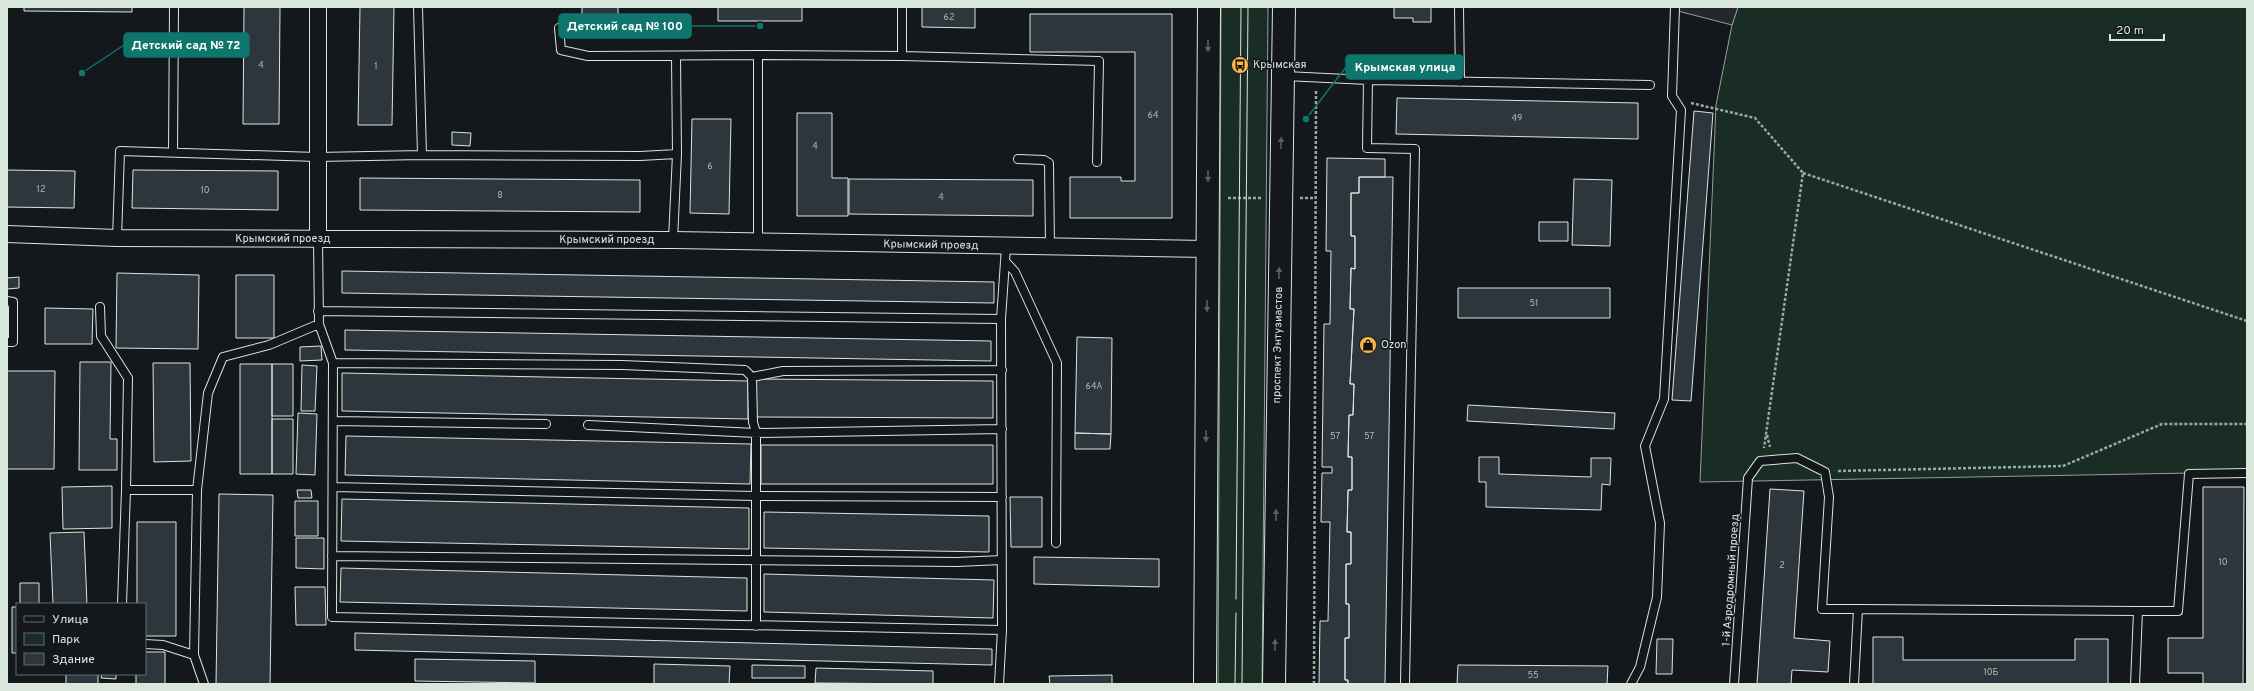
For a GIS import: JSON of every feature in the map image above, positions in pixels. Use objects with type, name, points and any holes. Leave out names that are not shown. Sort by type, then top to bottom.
[{"type":"main road","points":[[1205,684],[1208,7]]},
{"type":"main road","name":"проспект Энтузиастов","points":[[1274,684],[1284,7]]},
{"type":"street","points":[[318,7],[318,239]]},
{"type":"street","name":"Крымский проезд","points":[[7,234],[117,238],[673,240],[758,242],[1005,254],[1050,248],[1207,249]]},
{"type":"lane","points":[[173,152],[174,7]]},
{"type":"lane","points":[[418,7],[422,155]]},
{"type":"lane","points":[[902,7],[902,56]]},
{"type":"lane","points":[[1459,7],[1460,82]]},
{"type":"lane","points":[[1631,684],[1640,667],[1657,597],[1660,523],[1646,446],[1664,399],[1681,110],[1672,96],[1675,7]]},
{"type":"lane","points":[[559,28],[561,50],[588,56],[902,56],[1099,61],[1097,162]]},
{"type":"lane","points":[[758,55],[758,242]]},
{"type":"lane","points":[[673,240],[677,154],[676,56]]},
{"type":"lane","points":[[1283,76],[1368,80],[1650,86]]},
{"type":"lane","points":[[1368,80],[1367,148],[1415,149],[1405,684]]},
{"type":"lane","points":[[117,238],[120,151],[317,157],[422,155],[640,156],[677,154]]},
{"type":"lane","points":[[1018,160],[1044,160],[1050,163],[1050,248]]},
{"type":"lane","points":[[318,239],[319,324],[333,363],[332,617],[1002,630]]},
{"type":"lane","points":[[1000,684],[1002,630],[1001,319],[1005,254]]},
{"type":"lane","points":[[1005,254],[1015,272],[1057,363],[1056,543]]},
{"type":"lane","points":[[7,301],[13,302],[13,342],[7,342]]},
{"type":"lane","points":[[100,307],[101,336],[128,378],[122,603]]},
{"type":"lane","points":[[318,311],[1001,319]]},
{"type":"lane","points":[[204,684],[194,655],[197,490],[208,393],[223,357],[269,345],[319,324]]},
{"type":"lane","points":[[333,363],[622,365],[745,370],[752,377],[753,422],[756,433],[756,626]]},
{"type":"lane","points":[[752,377],[783,371],[1002,370]]},
{"type":"lane","points":[[333,422],[546,424]]},
{"type":"lane","points":[[588,425],[756,433],[1002,429]]},
{"type":"lane","points":[[1760,461],[1797,458],[1825,472],[1829,497],[1822,609],[1858,610],[2178,611],[2189,474],[2247,473]]},
{"type":"lane","name":"1-й Аэродромный проезд","points":[[1734,684],[1748,478],[1760,461]]},
{"type":"lane","points":[[333,487],[756,496],[1002,497]]},
{"type":"lane","points":[[126,490],[197,490]]},
{"type":"lane","points":[[332,556],[756,560],[1002,560]]},
{"type":"lane","points":[[1854,684],[1858,610]]},
{"type":"lane","points":[[2135,684],[2138,611]]},
{"type":"lane","points":[[146,644],[163,645],[194,655]]},
{"type":"path","points":[[1314,684],[1316,77]]},
{"type":"path","points":[[1675,99],[1755,118],[1804,174],[2247,321]]},
{"type":"path","points":[[1760,461],[1767,434],[1804,174]]},
{"type":"path","points":[[1208,198],[1280,198]]},
{"type":"path","points":[[1825,472],[2063,466],[2162,424],[2247,424]]},
{"type":"green space","points":[[1221,7],[1268,7],[1262,684],[1218,684]]},
{"type":"green space","points":[[1738,7],[2247,7],[2247,472],[1700,482],[1716,105],[1732,25]]},
{"type":"shaded area","points":[[1672,7],[1738,7],[1732,25],[1674,10]]},
{"type":"building","points":[[24,7],[132,7],[132,12],[24,11]]},
{"type":"building","points":[[244,7],[280,7],[279,124],[243,124]]},
{"type":"building","points":[[360,7],[394,7],[392,125],[358,125]]},
{"type":"building","points":[[582,7],[618,7],[618,19],[582,18]]},
{"type":"building","points":[[718,7],[802,7],[802,21],[718,21]]},
{"type":"building","points":[[922,7],[975,7],[975,28],[922,27]]},
{"type":"building","points":[[1394,7],[1431,7],[1431,22],[1413,22],[1413,18],[1394,18]]},
{"type":"building","points":[[1030,14],[1172,14],[1172,218],[1070,218],[1070,177],[1121,177],[1121,181],[1135,181],[1135,52],[1030,52]]},
{"type":"building","points":[[1397,98],[1638,103],[1638,139],[1396,134]]},
{"type":"building","points":[[1694,111],[1713,113],[1691,401],[1672,400]]},
{"type":"building","points":[[797,113],[832,113],[832,178],[848,178],[848,216],[797,216]]},
{"type":"building","points":[[692,119],[731,119],[729,214],[690,213]]},
{"type":"building","points":[[452,132],[471,133],[470,146],[452,145]]},
{"type":"building","points":[[1327,158],[1385,159],[1385,177],[1359,177],[1359,193],[1351,193],[1351,236],[1355,236],[1355,269],[1351,268],[1350,309],[1354,309],[1350,384],[1354,384],[1353,415],[1349,415],[1348,457],[1352,457],[1352,490],[1348,490],[1347,532],[1351,532],[1351,564],[1346,564],[1346,604],[1349,604],[1349,638],[1345,638],[1345,680],[1348,680],[1348,684],[1319,684],[1320,621],[1328,621],[1330,522],[1321,522],[1322,473],[1332,473],[1332,467],[1322,467],[1324,324],[1330,324],[1331,251],[1326,251]]},
{"type":"building","points":[[7,170],[75,171],[74,208],[7,207]]},
{"type":"building","points":[[133,170],[278,171],[278,210],[132,208]]},
{"type":"building","points":[[1359,177],[1393,177],[1385,684],[1348,684],[1348,680],[1345,680],[1345,638],[1349,638],[1349,604],[1346,604],[1346,564],[1351,564],[1351,532],[1347,532],[1348,490],[1352,490],[1352,457],[1348,457],[1349,415],[1353,415],[1354,384],[1350,384],[1354,309],[1350,309],[1351,268],[1355,269],[1355,236],[1351,236],[1351,193],[1359,193]]},
{"type":"building","points":[[360,178],[640,180],[640,212],[360,210]]},
{"type":"building","points":[[849,179],[1033,180],[1033,216],[849,214]]},
{"type":"building","points":[[1574,179],[1612,180],[1610,246],[1572,245]]},
{"type":"building","points":[[1539,222],[1568,222],[1568,241],[1539,241]]},
{"type":"building","points":[[342,271],[994,282],[994,303],[342,293]]},
{"type":"building","points":[[117,273],[199,275],[198,349],[116,348]]},
{"type":"building","points":[[236,275],[274,275],[274,338],[236,338]]},
{"type":"building","points":[[19,277],[19,288],[7,289],[7,278]]},
{"type":"building","points":[[1458,288],[1610,288],[1610,318],[1458,318]]},
{"type":"building","points":[[45,308],[93,309],[92,344],[45,344]]},
{"type":"building","points":[[345,330],[991,341],[991,361],[345,350]]},
{"type":"building","points":[[1077,337],[1112,338],[1111,434],[1075,433]]},
{"type":"building","points":[[321,346],[322,360],[300,361],[300,347]]},
{"type":"building","points":[[80,362],[111,362],[110,439],[117,439],[117,470],[79,470]]},
{"type":"building","points":[[153,363],[190,363],[191,461],[154,462]]},
{"type":"building","points":[[240,364],[272,364],[272,474],[240,474]]},
{"type":"building","points":[[272,364],[293,364],[293,416],[272,416]]},
{"type":"building","points":[[302,365],[317,366],[315,411],[301,411]]},
{"type":"building","points":[[7,371],[55,371],[54,469],[7,469]]},
{"type":"building","points":[[342,373],[748,381],[748,419],[342,411]]},
{"type":"building","points":[[755,379],[993,381],[993,418],[755,417]]},
{"type":"building","points":[[1468,405],[1615,413],[1614,429],[1467,421]]},
{"type":"building","points":[[298,413],[317,414],[315,475],[296,474]]},
{"type":"building","points":[[272,419],[293,419],[293,474],[272,474]]},
{"type":"building","points":[[1075,433],[1111,434],[1110,449],[1075,449]]},
{"type":"building","points":[[346,436],[751,444],[750,484],[345,475]]},
{"type":"building","points":[[761,445],[993,445],[993,484],[761,484]]},
{"type":"building","points":[[1479,457],[1499,457],[1499,474],[1591,477],[1591,458],[1611,458],[1610,485],[1602,484],[1601,510],[1486,507],[1486,482],[1479,482]]},
{"type":"building","points":[[112,486],[112,528],[63,529],[62,487]]},
{"type":"building","points":[[2203,487],[2244,487],[2243,684],[2203,684],[2203,673],[2168,673],[2168,638],[2203,638]]},
{"type":"building","points":[[1770,489],[1804,491],[1794,638],[1830,641],[1828,672],[1792,670],[1791,684],[1757,684]]},
{"type":"building","points":[[297,490],[311,490],[312,498],[298,498]]},
{"type":"building","points":[[219,494],[273,495],[270,684],[216,684]]},
{"type":"building","points":[[1010,497],[1042,497],[1042,547],[1011,547]]},
{"type":"building","points":[[342,499],[749,508],[749,549],[341,541]]},
{"type":"building","points":[[295,501],[318,501],[318,536],[295,536]]},
{"type":"building","points":[[764,512],[989,516],[989,552],[764,548]]},
{"type":"building","points":[[137,522],[176,522],[176,636],[146,636],[146,603],[137,603]]},
{"type":"building","points":[[84,532],[87,603],[53,603],[50,533]]},
{"type":"building","points":[[296,538],[324,538],[324,569],[296,568]]},
{"type":"building","points":[[1034,557],[1159,559],[1159,587],[1034,584]]},
{"type":"building","points":[[341,568],[747,578],[747,611],[340,602]]},
{"type":"building","points":[[764,574],[994,580],[993,618],[764,612]]},
{"type":"building","points":[[20,583],[39,583],[39,603],[20,603]]},
{"type":"building","points":[[295,587],[325,587],[326,625],[296,625]]},
{"type":"building","points":[[12,607],[16,607],[16,653],[12,653]]},
{"type":"building","points":[[355,633],[992,649],[992,665],[355,650]]},
{"type":"building","points":[[1873,637],[1903,637],[1903,660],[2075,660],[2075,639],[2108,639],[2108,684],[1873,684]]},
{"type":"building","points":[[1657,639],[1673,639],[1672,674],[1656,674]]},
{"type":"building","points":[[146,652],[165,652],[165,684],[136,684],[136,675],[146,675]]},
{"type":"building","points":[[415,659],[535,661],[535,683],[415,681]]},
{"type":"building","points":[[654,664],[730,666],[729,684],[654,684]]},
{"type":"building","points":[[752,665],[805,666],[805,678],[752,678]]},
{"type":"building","points":[[1458,665],[1608,666],[1607,684],[1457,684]]},
{"type":"building","points":[[816,668],[933,671],[933,684],[815,683]]},
{"type":"building","points":[[66,675],[98,675],[98,684],[66,684]]},
{"type":"building","points":[[102,675],[116,675],[116,679],[101,678]]},
{"type":"building","points":[[1112,675],[1112,684],[1050,684],[1049,676]]},
{"type":"tram line","points":[[1236,599],[1241,7]]},
{"type":"tram line","points":[[1242,684],[1248,7]]},
{"type":"tram line","points":[[1235,684],[1236,613]]},
{"type":"place","name":"Детский сад № 100","points":[[760,26]]},
{"type":"place","name":"Крымская","points":[[1240,65]]},
{"type":"place","name":"Детский сад № 72","points":[[82,73]]},
{"type":"place","name":"Крымская улица","points":[[1306,119]]},
{"type":"place","name":"Ozon","points":[[1368,345]]}]
